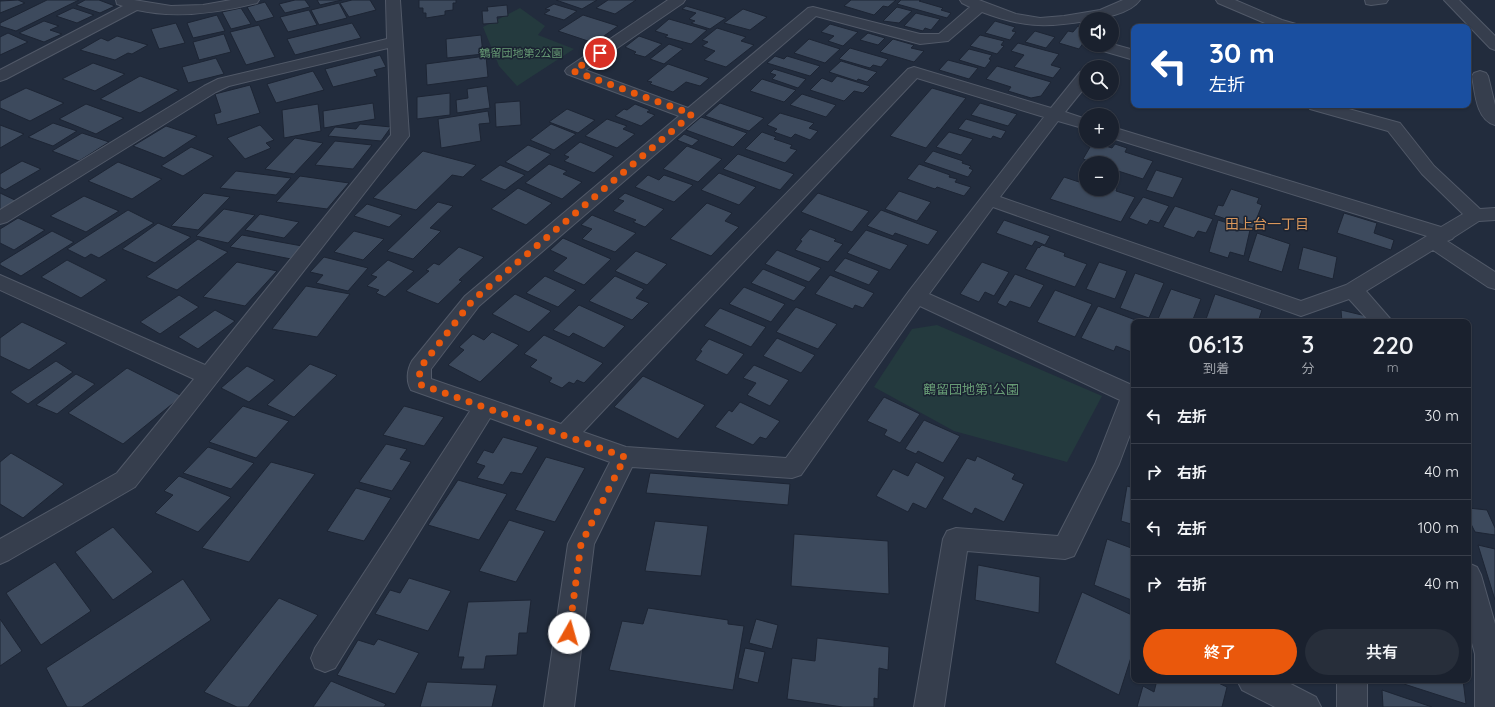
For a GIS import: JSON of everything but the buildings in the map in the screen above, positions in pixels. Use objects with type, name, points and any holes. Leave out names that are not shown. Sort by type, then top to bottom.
[{"type":"street","points":[[119,0],[150,9],[183,11],[205,10],[252,0]]},
{"type":"street","points":[[0,552],[126,480],[400,136],[393,0]]},
{"type":"street","points":[[678,0],[573,71],[692,114]]},
{"type":"street","points":[[1114,12],[1133,0]]},
{"type":"street","points":[[1222,0],[1280,24]]},
{"type":"street","points":[[1451,0],[1495,45]]},
{"type":"street","points":[[1079,19],[1039,22],[1010,16],[973,3],[944,38],[920,39],[813,11],[472,301],[420,368],[419,384],[625,457],[792,468],[916,296],[1054,114],[1098,59],[1131,55]]},
{"type":"street","points":[[0,76],[135,5]]},
{"type":"street","points":[[0,218],[217,85],[224,82],[395,42]]},
{"type":"street","points":[[564,435],[914,72],[1079,122]]},
{"type":"street","points":[[1481,74],[1488,111],[1495,120]]},
{"type":"street","points":[[1327,108],[1394,127],[1428,170],[1475,215]]},
{"type":"street","points":[[1119,134],[1439,238],[1495,282]]},
{"type":"street","points":[[989,199],[1300,316],[1353,290],[1475,215],[1495,214]]},
{"type":"street","points":[[0,282],[208,376]]},
{"type":"street","points":[[1353,290],[1379,319]]},
{"type":"street","points":[[916,296],[1131,395]]},
{"type":"street","points":[[929,707],[956,539],[1065,548],[1107,464],[1131,404]]},
{"type":"street","points":[[325,658],[485,407]]},
{"type":"street","points":[[559,707],[581,544],[625,457]]},
{"type":"street","points":[[1471,586],[1489,654],[1490,707]]},
{"type":"street","points":[[1258,683],[1306,707]]},
{"type":"street","points":[[1352,683],[1352,707]]},
{"type":"green space","name":"鶴留団地第2公園","points":[[520,8],[545,26],[538,35],[574,49],[517,86],[499,66],[483,27]]},
{"type":"green space","name":"鶴留団地第1公園","points":[[937,325],[1102,396],[1067,462],[954,431],[874,387],[912,329]]},
{"type":"district","name":"田上台一丁目","points":[[1267,224]]},
{"type":"route","points":[[569,633],[581,544],[625,457],[419,384],[420,368],[472,301],[692,114],[573,71],[600,53]]}]
